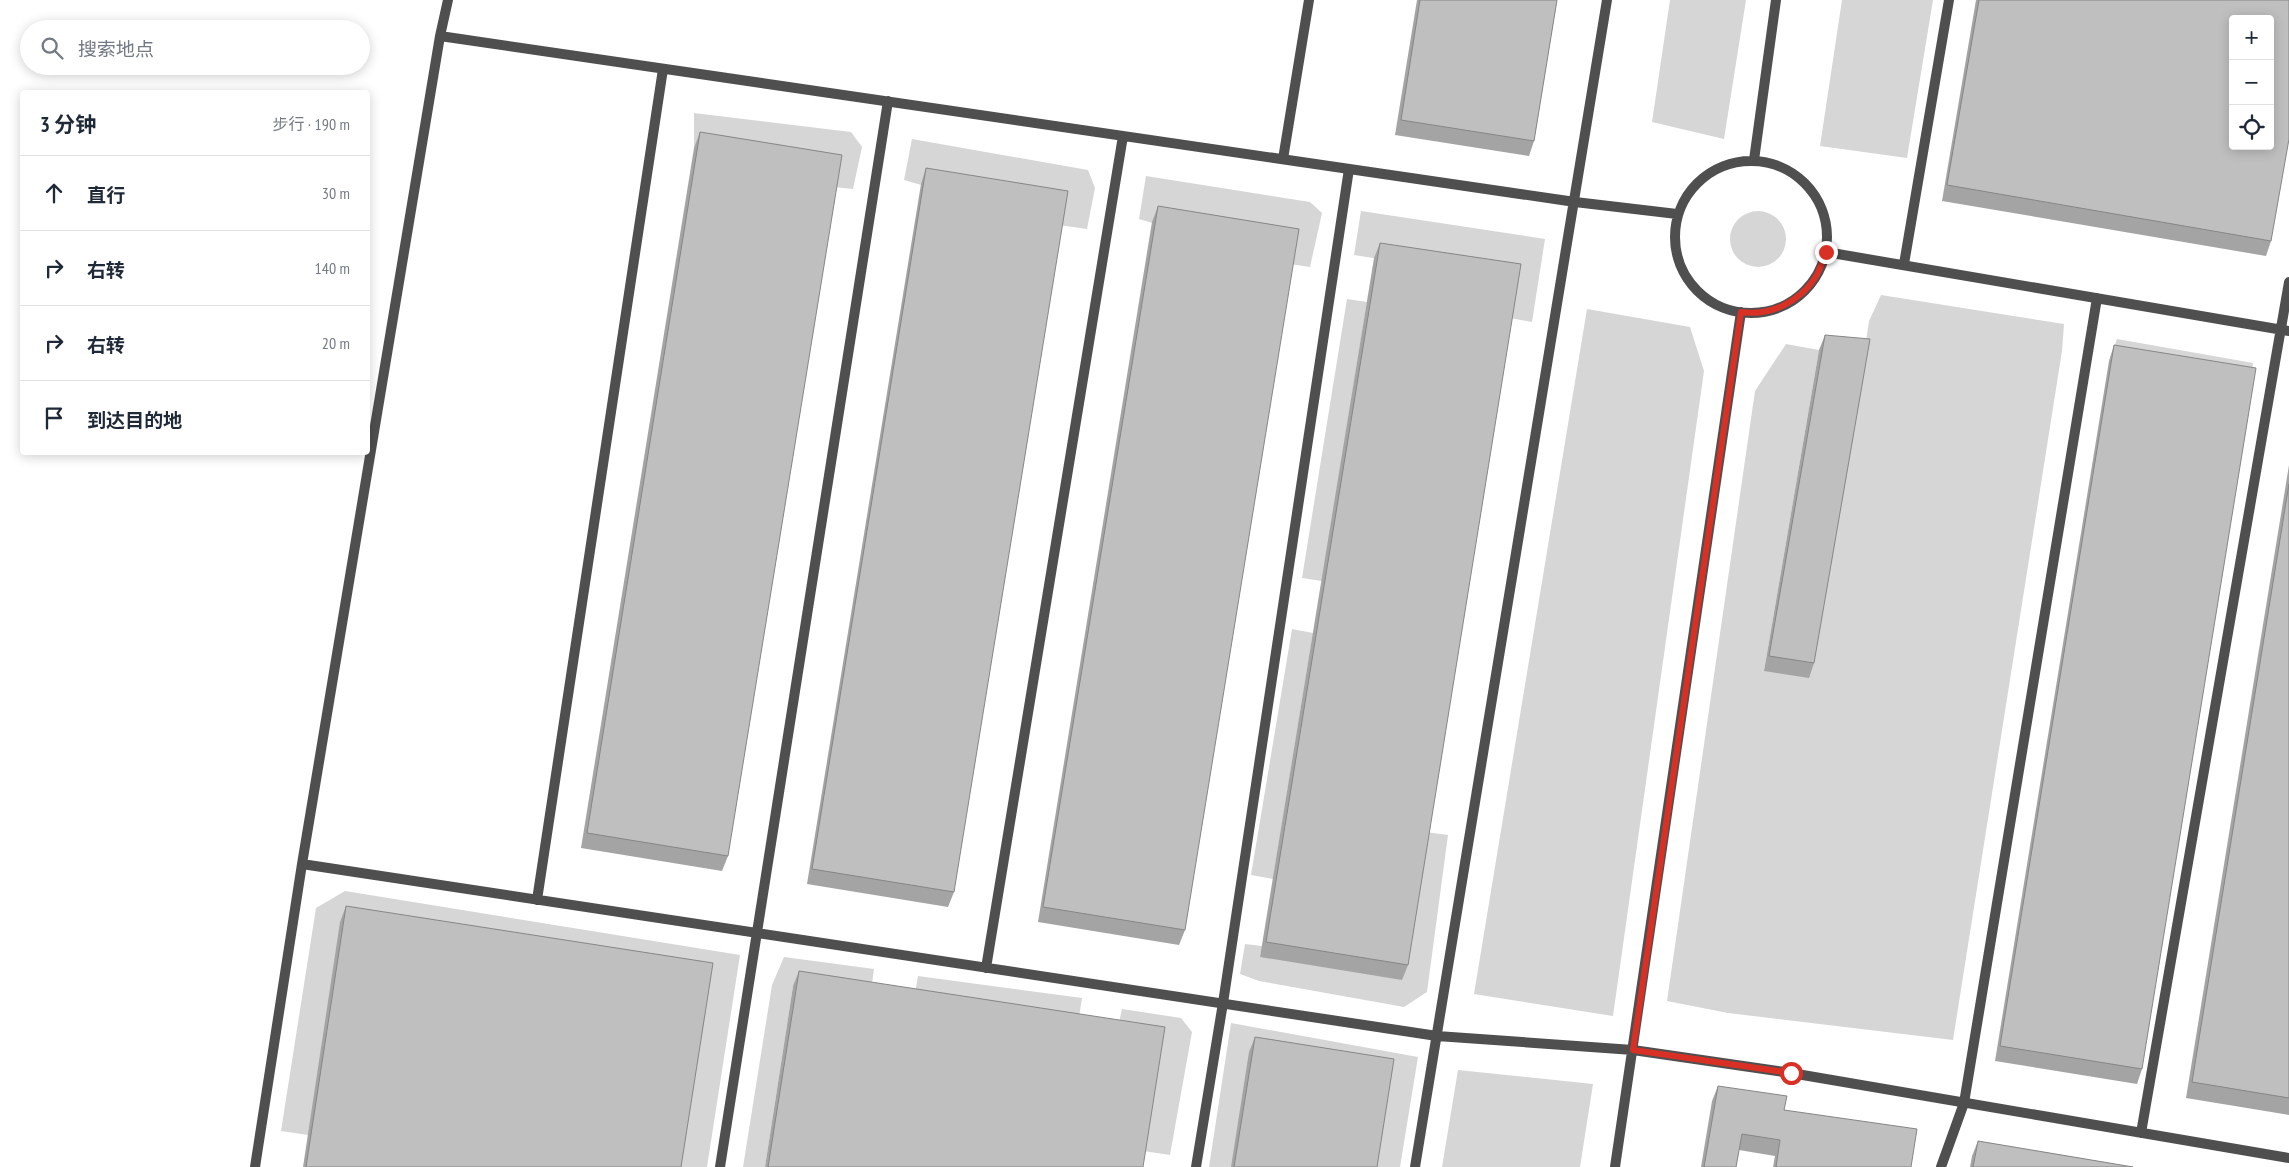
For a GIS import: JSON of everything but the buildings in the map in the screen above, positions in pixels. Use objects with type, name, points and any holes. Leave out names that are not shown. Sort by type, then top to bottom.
[{"type":"lane","points":[[255,1167],[302,864],[440,36],[448,0]]},
{"type":"lane","points":[[1283,159],[1309,0]]},
{"type":"lane","points":[[1415,1167],[1607,0]]},
{"type":"lane","points":[[1754,160],[1776,0]]},
{"type":"lane","points":[[1904,264],[1949,0]]},
{"type":"lane","points":[[440,36],[1575,202],[1678,214]]},
{"type":"lane","points":[[537,900],[663,69]]},
{"type":"lane","points":[[720,1167],[759,933],[888,101]]},
{"type":"lane","points":[[986,968],[1123,136]]},
{"type":"lane","points":[[1754,160],[1780,165],[1803,180],[1819,200],[1827,225],[1826,252],[1816,277],[1799,297],[1777,309],[1754,314],[1730,311],[1708,300],[1690,284],[1679,263],[1674,239],[1678,214],[1688,193],[1704,175],[1728,163],[1754,160]]},
{"type":"lane","points":[[1196,1167],[1223,1003],[1349,169]]},
{"type":"lane","points":[[1826,252],[2285,330]]},
{"type":"lane","points":[[2140,1133],[2285,330],[2289,282]]},
{"type":"lane","points":[[1941,1167],[1964,1103],[2097,298]]},
{"type":"lane","points":[[1615,1167],[1741,312]]},
{"type":"lane","points":[[302,864],[1437,1036],[1633,1050],[1791,1073],[2289,1158]]},
{"type":"shaded area","points":[[1670,0],[1746,0],[1724,139],[1652,122]]},
{"type":"shaded area","points":[[1842,0],[1933,0],[1907,158],[1820,146]]},
{"type":"shaded area","points":[[694,113],[851,132],[862,147],[853,189],[834,187],[694,148]]},
{"type":"shaded area","points":[[912,139],[1088,170],[1095,188],[1087,229],[1059,225],[904,180]]},
{"type":"shaded area","points":[[1146,176],[1310,202],[1322,213],[1310,267],[1290,264],[1139,219]]},
{"type":"shaded area","points":[[1361,211],[1545,239],[1532,322],[1510,318],[1515,280],[1354,255]]},
{"type":"shaded area","points":[[1753,211],[1763,211],[1778,219],[1784,228],[1786,239],[1784,250],[1778,259],[1763,267],[1753,267],[1742,262],[1735,255],[1730,244],[1730,234],[1735,223],[1742,216]]},
{"type":"shaded area","points":[[1881,295],[2064,324],[2062,351],[1953,1040],[1728,1013],[1667,1001],[1755,391],[1786,344],[1819,350],[1764,671],[1864,355],[1869,321]]},
{"type":"shaded area","points":[[1347,299],[1367,302],[1322,581],[1302,578]]},
{"type":"shaded area","points":[[1587,309],[1690,327],[1704,371],[1613,1016],[1474,994]]},
{"type":"shaded area","points":[[2117,339],[2253,363],[2250,384],[2109,361]]},
{"type":"shaded area","points":[[1292,629],[1313,633],[1273,879],[1251,875]]},
{"type":"shaded area","points":[[1426,832],[1448,835],[1427,992],[1404,1007],[1259,981],[1240,974],[1245,944],[1262,946],[1260,957]]},
{"type":"shaded area","points":[[345,891],[740,955],[707,1167],[678,1167],[308,1135],[281,1131],[316,908]]},
{"type":"shaded area","points":[[784,957],[874,969],[870,998],[793,986],[765,1167],[743,1167],[772,985]]},
{"type":"shaded area","points":[[918,976],[1082,998],[1077,1030],[913,1005]]},
{"type":"shaded area","points":[[1122,1009],[1181,1018],[1192,1032],[1170,1155],[1143,1151],[1116,1036]]},
{"type":"shaded area","points":[[1231,1023],[1418,1057],[1400,1167],[1209,1167]]},
{"type":"shaded area","points":[[1458,1070],[1593,1084],[1580,1167],[1442,1167]]},
{"type":"route","points":[[1791,1073],[1633,1050],[1741,312],[1754,314],[1777,309],[1799,297],[1816,277],[1826,252]]}]
